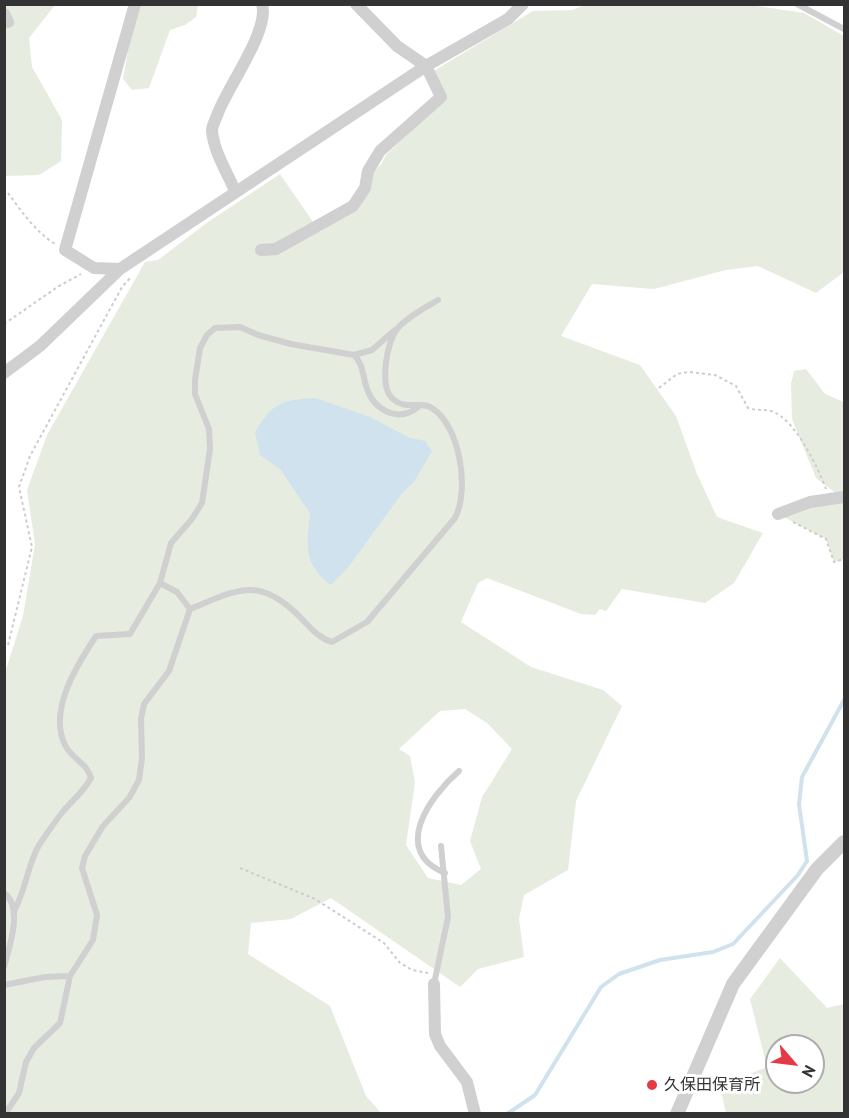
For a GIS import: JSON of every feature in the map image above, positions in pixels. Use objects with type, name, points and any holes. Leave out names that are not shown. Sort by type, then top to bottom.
[{"type":"street","points":[[120,269],[94,267],[65,250],[135,4]]},
{"type":"street","points":[[236,192],[216,150],[212,129],[227,90],[247,59],[258,34],[265,15],[262,4]]},
{"type":"street","points":[[261,250],[276,249],[353,206],[365,189],[368,171],[380,151],[441,97],[426,66],[397,46],[356,4]]},
{"type":"street","points":[[4,373],[40,346],[120,269],[426,66],[508,20],[523,4]]},
{"type":"street","points":[[778,514],[810,502],[844,497]]},
{"type":"street","points":[[677,1113],[733,984],[817,869],[844,842]]},
{"type":"street","points":[[436,979],[435,1034],[440,1046],[467,1083],[475,1113]]},
{"type":"lane","points":[[797,4],[844,29]]},
{"type":"lane","points":[[4,967],[15,911],[24,894],[31,861],[62,813],[84,791],[91,778],[88,768],[66,746],[60,725],[60,711],[79,662],[96,636],[130,634],[160,583],[171,543],[192,519],[202,503],[210,448],[209,429],[195,394],[195,380],[200,348],[207,335],[215,328],[240,327],[258,335],[291,344],[354,355],[372,350],[438,300]]},
{"type":"lane","points":[[190,609],[249,588],[264,591],[288,605],[322,639],[332,642],[367,622],[455,518],[462,506],[464,484],[456,440],[449,424],[441,413],[427,405],[404,405],[392,398],[385,387],[383,375],[396,330]]},
{"type":"lane","points":[[354,355],[362,363],[367,388],[374,402],[389,413],[400,416],[410,414],[419,406]]},
{"type":"lane","points":[[160,583],[177,592],[190,609]]},
{"type":"lane","points":[[5,1113],[19,1093],[26,1062],[34,1048],[60,1023],[70,976],[93,940],[98,915],[82,868],[85,856],[103,826],[129,798],[139,780],[142,758],[141,719],[144,704],[169,671],[190,609]]},
{"type":"lane","points":[[445,873],[429,867],[415,843],[426,810],[442,786],[459,771]]},
{"type":"lane","points":[[436,979],[448,917],[441,846]]},
{"type":"lane","points":[[4,894],[9,897],[15,911]]},
{"type":"lane","points":[[4,985],[45,977],[70,976]]},
{"type":"path","points":[[8,192],[46,238],[65,250]]},
{"type":"path","points":[[4,324],[59,286],[94,267]]},
{"type":"path","points":[[8,645],[32,547],[19,487],[30,456],[122,287],[134,273]]},
{"type":"path","points":[[659,388],[677,374],[689,372],[727,379],[736,386],[748,408],[771,411],[793,430],[810,454],[829,498]]},
{"type":"path","points":[[778,514],[826,539],[834,562],[844,559]]},
{"type":"path","points":[[240,868],[315,899],[384,943],[400,963],[436,979]]},
{"type":"shaded area","points":[[586,4],[750,5],[804,13],[844,36],[844,272],[816,293],[758,266],[726,270],[654,289],[592,284],[561,336],[640,365],[676,416],[697,474],[717,517],[763,533],[734,583],[705,603],[622,589],[606,611],[600,609],[595,615],[581,614],[487,578],[478,583],[461,622],[531,667],[603,690],[622,706],[576,801],[568,870],[524,895],[519,919],[524,957],[478,969],[460,987],[331,898],[291,919],[251,923],[248,954],[330,1006],[366,1096],[381,1113],[5,1113],[5,673],[23,616],[35,544],[27,490],[47,435],[145,262],[158,260],[208,222],[280,174],[320,232],[364,198],[374,171],[386,155],[444,100],[432,72],[533,11],[573,10]],"holes":[[[465,709],[487,723],[512,749],[482,797],[470,841],[481,869],[461,885],[428,878],[406,845],[415,782],[410,756],[399,749],[440,711]]]},
{"type":"shaded area","points":[[4,5],[55,5],[29,38],[32,67],[62,120],[61,161],[39,175],[5,176]]},
{"type":"shaded area","points":[[136,5],[198,5],[196,17],[185,25],[170,30],[149,88],[132,90],[123,79]]},
{"type":"shaded area","points":[[806,369],[825,394],[844,402],[844,559],[834,562],[826,539],[778,514],[841,497],[816,478],[792,419],[791,384],[794,371]]},
{"type":"shaded area","points":[[780,958],[827,1008],[844,1004],[844,1113],[726,1113],[720,1086],[765,1068],[765,1094],[825,1094],[825,1034],[765,1034],[765,1059],[750,999]]},
{"type":"water","points":[[315,398],[368,416],[410,438],[425,441],[432,451],[414,482],[403,492],[349,566],[331,585],[315,569],[308,553],[310,513],[280,469],[260,455],[255,432],[267,415],[279,405],[293,400]]},
{"type":"waterway","points":[[507,1114],[535,1095],[601,987],[619,974],[660,960],[713,952],[733,944],[798,875],[807,861],[799,804],[802,777],[844,700]]},
{"type":"place","name":"久保田保育所","points":[[652,1085]]}]
